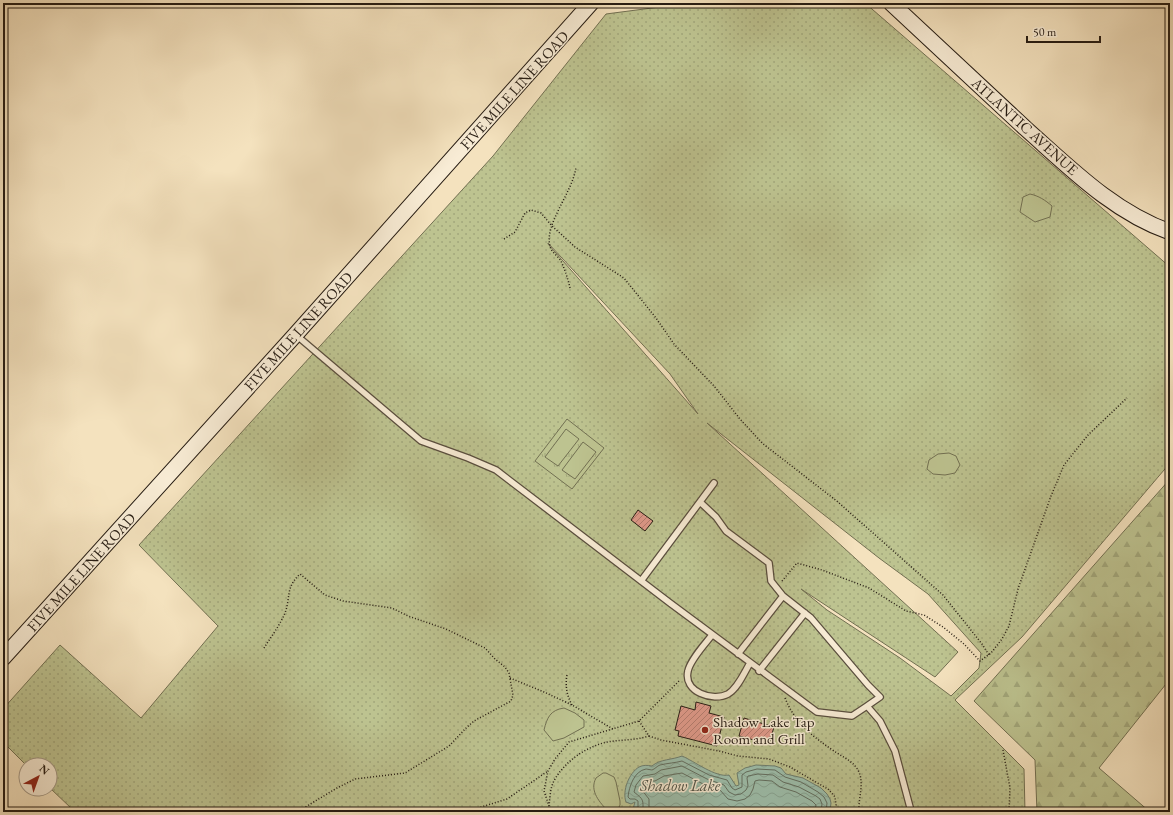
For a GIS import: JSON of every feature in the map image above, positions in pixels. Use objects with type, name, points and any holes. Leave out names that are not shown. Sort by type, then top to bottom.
[{"type":"main road","name":"FIVE MILE LINE ROAD","points":[[3,658],[296,334],[592,3]]},
{"type":"main road","name":"ATLANTIC AVENUE","points":[[891,3],[984,90],[1087,182],[1126,212],[1156,227],[1170,232]]},
{"type":"lane","points":[[296,334],[421,441],[496,470],[750,664],[817,712],[852,716],[880,697],[811,618],[783,596],[771,581],[769,563],[726,531],[716,517],[700,502]]},
{"type":"lane","points":[[641,581],[714,483]]},
{"type":"lane","points":[[738,654],[783,596]]},
{"type":"lane","points":[[759,670],[805,614]]},
{"type":"lane","points":[[712,635],[701,649],[688,672],[688,679],[693,688],[703,695],[716,698],[728,694],[734,688],[750,664]]},
{"type":"lane","points":[[867,706],[880,721],[895,751],[911,811]]},
{"type":"path","points":[[570,288],[567,276],[560,260],[550,247],[550,231],[575,178],[576,168]]},
{"type":"path","points":[[504,239],[515,232],[525,213],[531,210],[541,213],[552,226],[575,247],[624,278],[674,344],[714,386],[740,419],[762,443],[838,502],[943,595],[989,655]]},
{"type":"path","points":[[777,588],[797,563],[822,570],[869,588],[906,611],[924,615],[943,627],[964,644],[980,661],[989,655],[1002,639],[1009,626],[1018,589],[1051,496],[1064,465],[1088,435],[1127,398]]},
{"type":"path","points":[[264,648],[285,612],[287,598],[293,581],[300,574],[325,595],[343,601],[392,608],[408,616],[446,629],[485,648],[495,659],[506,667],[509,673],[513,695],[511,701],[474,721],[449,746],[405,773],[355,779],[297,812]]},
{"type":"path","points":[[551,812],[544,791],[548,771],[555,759],[569,742],[640,721],[688,672]]},
{"type":"path","points":[[567,675],[567,697],[572,705]]},
{"type":"path","points":[[510,678],[572,705],[613,730]]},
{"type":"path","points":[[780,685],[788,704],[800,725],[818,740],[848,760],[857,769],[861,782],[859,812]]},
{"type":"path","points":[[640,721],[649,736]]},
{"type":"path","points":[[549,809],[550,794],[554,780],[572,759],[588,749],[604,743],[640,739],[649,736],[661,740],[738,756],[769,759],[790,767],[828,789],[835,797],[836,806],[834,812]]},
{"type":"path","points":[[1003,750],[1010,788],[1009,812]]},
{"type":"path","points":[[473,812],[478,808],[507,799],[548,771]]},
{"type":"green space","points":[[690,3],[865,3],[1170,267],[1170,463],[1022,637],[955,700],[1024,769],[1025,812],[71,812],[72,809],[58,796],[58,757],[18,757],[3,742],[3,709],[60,645],[141,718],[218,626],[139,545],[493,156],[606,14]],"holes":[[[548,243],[670,374],[698,414]],[[707,423],[879,558],[928,594],[981,653],[979,668],[951,696],[900,658],[827,610],[801,589],[935,677],[958,652]]]},
{"type":"green space","points":[[1030,194],[1042,198],[1052,206],[1050,217],[1035,222],[1020,212],[1023,197]]},
{"type":"green space","points":[[567,419],[604,448],[572,489],[535,461]]},
{"type":"green space","points":[[566,429],[579,439],[558,466],[545,457]]},
{"type":"green space","points":[[583,442],[596,452],[575,479],[562,470]]},
{"type":"green space","points":[[949,453],[956,456],[960,465],[955,473],[945,475],[933,474],[927,469],[929,460],[938,454]]},
{"type":"green space","points":[[1170,479],[1170,679],[1099,768],[1150,812],[1037,812],[1035,760],[974,701]]},
{"type":"green space","points":[[564,708],[575,713],[584,720],[584,727],[564,738],[553,741],[544,730],[546,722],[552,713]]},
{"type":"green space","points":[[603,773],[614,777],[620,801],[618,809],[609,812],[599,801],[594,788],[596,778]]},
{"type":"water","name":"Shadow Lake","points":[[682,756],[712,772],[729,775],[736,786],[739,785],[737,773],[745,768],[756,765],[775,766],[781,768],[786,774],[803,778],[821,788],[830,799],[830,812],[635,812],[633,809],[635,802],[631,804],[626,802],[625,798],[627,783],[632,773],[641,766],[652,766],[659,762]]},
{"type":"building","points":[[638,510],[653,521],[645,531],[631,520]]},
{"type":"building","points":[[696,702],[711,706],[709,713],[724,717],[717,746],[678,736],[679,731],[675,730],[681,706],[695,710]]},
{"type":"building","points":[[744,718],[774,727],[769,744],[739,736]]},
{"type":"place","name":"Shadow Lake Tap Room and Grill","points":[[705,730]]}]
